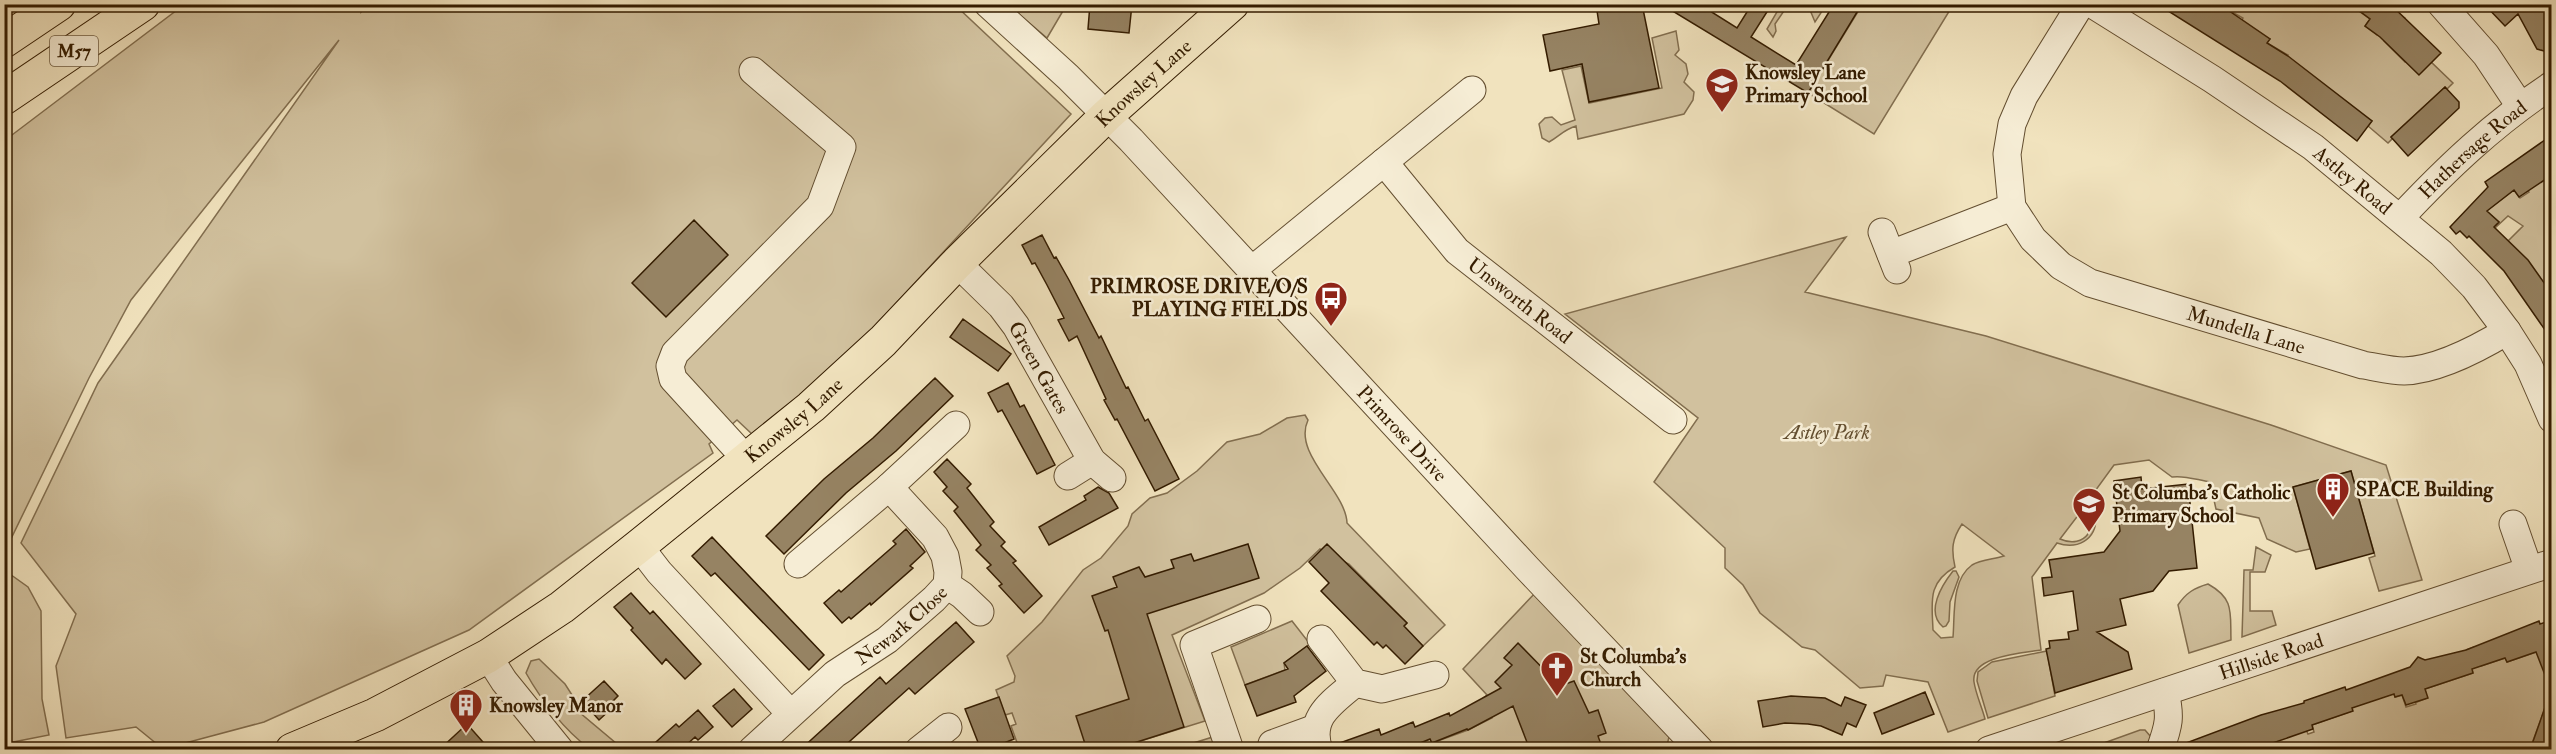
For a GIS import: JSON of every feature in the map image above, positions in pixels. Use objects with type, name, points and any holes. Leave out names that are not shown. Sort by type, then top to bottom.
[{"type":"main road","name":"M57","points":[[4,41],[59,4]]},
{"type":"main road","name":"M57","points":[[4,98],[143,4]]},
{"type":"main road","name":"Knowsley Lane","points":[[292,750],[375,715],[488,656],[562,607],[639,546],[811,407],[883,341],[957,263],[1107,115],[1232,4]]},
{"type":"street","name":"Primrose Drive","points":[[988,4],[1107,115],[1528,569],[1700,750]]},
{"type":"street","name":"Mundella Lane","points":[[2081,4],[2024,96],[2013,124],[2007,154],[2012,207],[2033,239],[2061,266],[2090,283],[2363,365],[2404,371],[2441,363],[2481,347],[2507,331]]},
{"type":"street","name":"Astley Road","points":[[2092,4],[2264,112],[2313,147],[2441,253],[2474,287],[2507,331],[2528,364],[2552,419]]},
{"type":"street","points":[[2441,4],[2486,55],[2520,106]]},
{"type":"street","points":[[747,460],[673,380],[670,366],[675,353],[820,206],[842,147],[753,71]]},
{"type":"street","name":"Hathersage Road","points":[[2400,218],[2450,166],[2520,106],[2552,85]]},
{"type":"street","points":[[1252,270],[1472,90]]},
{"type":"street","name":"Unsworth Road","points":[[1384,162],[1457,251],[1672,420]]},
{"type":"street","points":[[1890,252],[2012,207]]},
{"type":"street","name":"Green Gates","points":[[957,263],[1001,306],[1016,326],[1102,469],[1068,476]]},
{"type":"street","points":[[798,564],[889,487],[956,425]]},
{"type":"street","name":"Newark Close","points":[[752,750],[835,674],[887,640],[934,599],[946,585],[948,572],[945,556],[935,537],[889,487]]},
{"type":"street","points":[[2513,524],[2540,567]]},
{"type":"street","points":[[639,546],[659,572],[790,713]]},
{"type":"street","name":"Hillside Road","points":[[1992,749],[2540,567]]},
{"type":"street","points":[[946,585],[962,595],[981,612]]},
{"type":"street","points":[[1230,750],[1194,645],[1257,619]]},
{"type":"street","points":[[1321,639],[1355,683],[1382,688],[1435,675]]},
{"type":"street","points":[[488,656],[504,681],[560,750]]},
{"type":"street","points":[[1272,744],[1318,739],[1321,713],[1355,683]]},
{"type":"street","points":[[2160,750],[2169,725],[2170,714],[2165,692]]},
{"type":"green space","points":[[185,4],[360,4],[361,12],[367,4],[955,5],[1071,114],[837,367],[753,435],[737,420],[709,444],[713,453],[469,630],[264,722],[163,749],[136,727],[66,738],[56,666],[76,614],[21,543],[98,383],[339,40],[131,300],[89,378],[9,543],[7,572],[28,587],[41,611],[42,699],[49,735],[8,743],[9,723],[4,717],[4,141]]},
{"type":"green space","points":[[1067,4],[1047,38],[1008,5]]},
{"type":"green space","points":[[1781,5],[1788,5],[1775,24],[1776,31],[1773,37],[1767,29]]},
{"type":"green space","points":[[1803,5],[1826,5],[1815,22],[1810,10]]},
{"type":"green space","points":[[1862,5],[1953,5],[1874,134],[1808,93]]},
{"type":"green space","points":[[2219,5],[2350,5],[2370,19],[2365,26],[2377,35],[2395,11],[2405,18],[2384,41],[2405,62],[2412,55],[2431,62],[2453,83],[2447,89],[2445,87],[2391,137],[2388,143],[2368,126],[2372,121],[2276,76],[2288,55],[2267,43],[2270,39],[2239,26],[2243,18],[2232,12],[2227,19]]},
{"type":"green space","points":[[1676,31],[1679,50],[1675,55],[1686,64],[1688,74],[1684,82],[1694,92],[1693,100],[1684,114],[1578,139],[1576,126],[1549,142],[1542,138],[1539,124],[1545,118],[1552,117],[1561,125],[1575,120],[1562,70],[1581,66],[1589,103],[1662,88],[1652,38]]},
{"type":"green space","points":[[2551,165],[2551,294],[2522,255],[2508,241],[2523,226],[2508,216],[2495,228],[2499,222],[2492,216],[2482,214],[2514,190],[2520,198],[2529,192],[2523,184]]},
{"type":"green space","name":"Astley Park","points":[[1846,237],[1805,292],[1986,336],[2271,425],[2386,465],[2422,580],[2379,591],[2369,558],[2375,556],[2351,471],[2293,487],[2310,549],[2296,552],[2267,539],[2259,518],[2216,509],[2210,482],[2186,477],[2172,477],[2149,460],[2114,465],[2087,502],[2096,518],[2093,532],[2078,544],[2057,543],[2032,577],[2041,650],[1999,657],[1980,666],[1975,673],[1974,682],[1985,719],[1948,732],[1928,682],[1886,675],[1883,686],[1860,688],[1815,650],[1802,647],[1760,613],[1743,585],[1725,568],[1725,548],[1654,482],[1698,418],[1565,314]],"holes":[[[2086,505],[2092,521],[2088,534],[2077,541],[2069,542],[2060,539]],[[1962,524],[2004,556],[1975,563],[1965,571],[1960,579],[1955,598],[1953,637],[1941,638],[1933,630],[1933,594],[1940,580],[1955,567],[1953,544]]]},
{"type":"green space","points":[[1305,415],[1308,420],[1305,433],[1307,446],[1338,498],[1347,523],[1445,625],[1423,646],[1403,627],[1407,623],[1349,564],[1320,549],[1300,568],[1264,593],[1172,635],[1205,721],[1121,747],[1122,749],[1013,749],[1019,748],[1011,726],[1016,724],[1012,713],[1005,715],[996,690],[1014,682],[1015,676],[1007,656],[1042,622],[1083,570],[1101,558],[1128,526],[1132,514],[1150,498],[1167,493],[1197,471],[1227,442],[1260,434],[1287,418]]},
{"type":"green space","points":[[2256,547],[2271,555],[2265,572],[2250,572],[2250,611],[2272,611],[2276,625],[2242,637],[2244,570],[2253,570]]},
{"type":"green space","points":[[1953,571],[1956,571],[1959,577],[1950,602],[1949,621],[1943,627],[1935,614],[1935,606],[1940,591]]},
{"type":"green space","points":[[2208,584],[2223,595],[2227,601],[2231,640],[2189,653],[2178,605],[2191,592]]},
{"type":"green space","points":[[1537,591],[1670,733],[1666,749],[1403,750],[1430,739],[1432,743],[1468,730],[1492,718],[1482,699],[1487,695],[1463,669]]},
{"type":"green space","points":[[1292,621],[1310,644],[1284,663],[1285,670],[1245,685],[1231,647]]},
{"type":"green space","points":[[2474,647],[2481,666],[2505,658],[2507,662],[2536,652],[2551,651],[2551,711],[2545,708],[2530,749],[2265,750],[2262,741],[2304,725],[2308,734],[2314,732],[2312,725],[2352,711],[2351,708],[2388,678],[2395,697],[2402,695],[2406,707],[2416,704],[2412,692],[2417,702],[2427,698],[2425,689],[2473,673],[2466,650]]},
{"type":"green space","points":[[2047,651],[2055,696],[1988,718],[1977,681],[1978,672],[1992,662]]},
{"type":"green space","points":[[539,659],[565,684],[579,712],[623,749],[590,749],[563,724],[546,704],[526,673],[531,661]]},
{"type":"green space","points":[[2145,730],[2151,737],[2147,749],[2090,748]]},
{"type":"green space","points":[[1216,736],[1224,750],[1171,750]]},
{"type":"building","points":[[1090,4],[1132,4],[1129,33],[1088,29]]},
{"type":"building","points":[[1596,4],[1642,4],[1659,88],[1589,102],[1582,64],[1550,71],[1543,35],[1599,24]]},
{"type":"building","points":[[1661,4],[1699,4],[1737,28],[1752,4],[1772,4],[1751,37],[1796,65],[1834,4],[1862,4],[1808,93]]},
{"type":"building","points":[[2157,4],[2219,4],[2270,39],[2267,43],[2288,56],[2372,121],[2357,141],[2280,81]]},
{"type":"building","points":[[2350,4],[2390,4],[2441,53],[2419,75],[2380,37],[2365,26],[2370,19]]},
{"type":"building","points":[[2484,4],[2552,4],[2552,46],[2544,51],[2537,49],[2518,14],[2505,26]]},
{"type":"building","points":[[2445,87],[2459,102],[2459,108],[2408,156],[2391,137]]},
{"type":"building","points":[[2552,135],[2552,175],[2519,197],[2514,190],[2487,211],[2499,222],[2494,227],[2528,260],[2552,294],[2552,340],[2504,271],[2469,236],[2467,238],[2460,231],[2456,234],[2450,227],[2488,187],[2485,182]]},
{"type":"building","points":[[694,220],[728,255],[666,317],[632,283]]},
{"type":"building","points":[[1042,235],[1069,280],[1099,338],[1101,336],[1145,421],[1148,419],[1179,479],[1155,491],[1117,419],[1115,420],[1104,400],[1106,399],[1077,336],[1069,341],[1058,320],[1064,318],[1035,263],[1032,264],[1022,245]]},
{"type":"building","points":[[963,319],[1011,354],[998,371],[950,337]]},
{"type":"building","points":[[935,378],[953,396],[896,451],[846,493],[784,554],[766,536],[824,479],[873,438]]},
{"type":"building","points":[[1008,383],[1020,407],[1024,405],[1055,465],[1037,474],[1002,410],[998,412],[988,393]]},
{"type":"building","points":[[947,459],[971,484],[967,488],[994,522],[990,526],[1005,542],[1001,546],[1016,561],[1013,563],[1042,596],[1024,613],[999,586],[1002,584],[987,568],[991,565],[976,550],[981,545],[954,511],[958,507],[943,491],[947,487],[934,472]]},
{"type":"building","name":"SPACE Building","points":[[2351,471],[2374,553],[2316,569],[2293,487]]},
{"type":"building","points":[[2141,477],[2142,489],[2188,484],[2197,568],[2169,571],[2153,591],[2120,599],[2126,625],[2097,632],[2128,652],[2132,669],[2055,693],[2046,649],[2050,648],[2049,641],[2069,639],[2068,632],[2078,630],[2073,591],[2044,596],[2042,578],[2052,577],[2049,560],[2104,552],[2120,531],[2114,481]]},
{"type":"building","points":[[1098,487],[1109,493],[1118,508],[1049,545],[1039,527],[1086,500],[1084,496]]},
{"type":"building","points":[[906,529],[925,552],[910,566],[913,568],[871,605],[870,603],[851,619],[849,617],[842,623],[824,603],[839,590],[841,592],[896,544],[893,541]]},
{"type":"building","points":[[712,537],[824,655],[809,670],[715,573],[711,576],[692,556]]},
{"type":"building","points":[[1248,544],[1259,578],[1147,614],[1184,727],[1112,750],[1087,750],[1076,716],[1129,699],[1108,630],[1105,631],[1092,596],[1117,587],[1113,577],[1139,567],[1145,577],[1174,568],[1171,560],[1191,554],[1194,561]]},
{"type":"building","points":[[1327,544],[1407,623],[1404,626],[1423,646],[1405,664],[1386,645],[1383,648],[1377,642],[1374,645],[1321,591],[1329,583],[1309,562]]},
{"type":"building","points":[[631,593],[650,614],[653,611],[701,664],[685,679],[666,659],[662,664],[631,630],[633,628],[614,607]]},
{"type":"building","points":[[2552,620],[2552,687],[2550,688],[2536,652],[2507,662],[2505,658],[2472,669],[2473,673],[2425,689],[2428,698],[2406,705],[2402,695],[2395,697],[2394,694],[2352,708],[2353,711],[2312,725],[2313,729],[2264,746],[2265,750],[2177,750],[2178,746],[2261,715],[2304,703],[2304,701],[2345,687],[2346,690],[2410,667],[2418,657],[2425,660],[2466,650],[2539,621],[2540,624]]},
{"type":"building","points":[[956,622],[974,642],[915,694],[909,688],[840,750],[800,750],[880,677],[886,684]]},
{"type":"building","points":[[1518,643],[1560,686],[1574,681],[1589,713],[1598,710],[1606,733],[1598,736],[1603,750],[1530,750],[1513,706],[1468,730],[1432,743],[1430,739],[1403,750],[1334,750],[1334,745],[1379,729],[1381,735],[1413,722],[1415,727],[1449,713],[1450,716],[1501,688],[1495,682],[1512,665],[1504,658]]},
{"type":"building","points":[[1307,646],[1326,671],[1294,696],[1296,702],[1257,716],[1245,685],[1288,669],[1284,663]]},
{"type":"building","points":[[604,681],[618,696],[609,705],[612,708],[599,720],[582,701]]},
{"type":"building","points":[[734,689],[752,709],[732,727],[713,706]]},
{"type":"building","points":[[1925,692],[1934,714],[1882,734],[1874,713]]},
{"type":"building","points":[[1791,696],[1825,698],[1841,706],[1845,697],[1866,705],[1856,727],[1847,723],[1842,735],[1821,726],[1808,724],[1785,723],[1763,727],[1758,701]]},
{"type":"building","points":[[2549,696],[2552,697],[2552,750],[2530,750]]},
{"type":"building","points":[[999,697],[1014,739],[987,750],[981,750],[965,709]]},
{"type":"building","points":[[698,710],[713,727],[698,740],[695,737],[681,750],[647,750],[676,724],[679,727]]},
{"type":"building","name":"Knowsley Manor","points":[[467,724],[490,750],[439,750]]},
{"type":"place","name":"Knowsley Lane Primary School","points":[[1722,113]]},
{"type":"place","name":"PRIMROSE DRIVE/O/S PLAYING FIELDS","points":[[1331,327]]},
{"type":"place","name":"SPACE Building","points":[[2333,518]]},
{"type":"place","name":"St Columba's Catholic Primary School","points":[[2089,533]]},
{"type":"place","name":"St Columba's Church","points":[[1557,697]]},
{"type":"place","name":"Knowsley Manor","points":[[466,734]]}]
